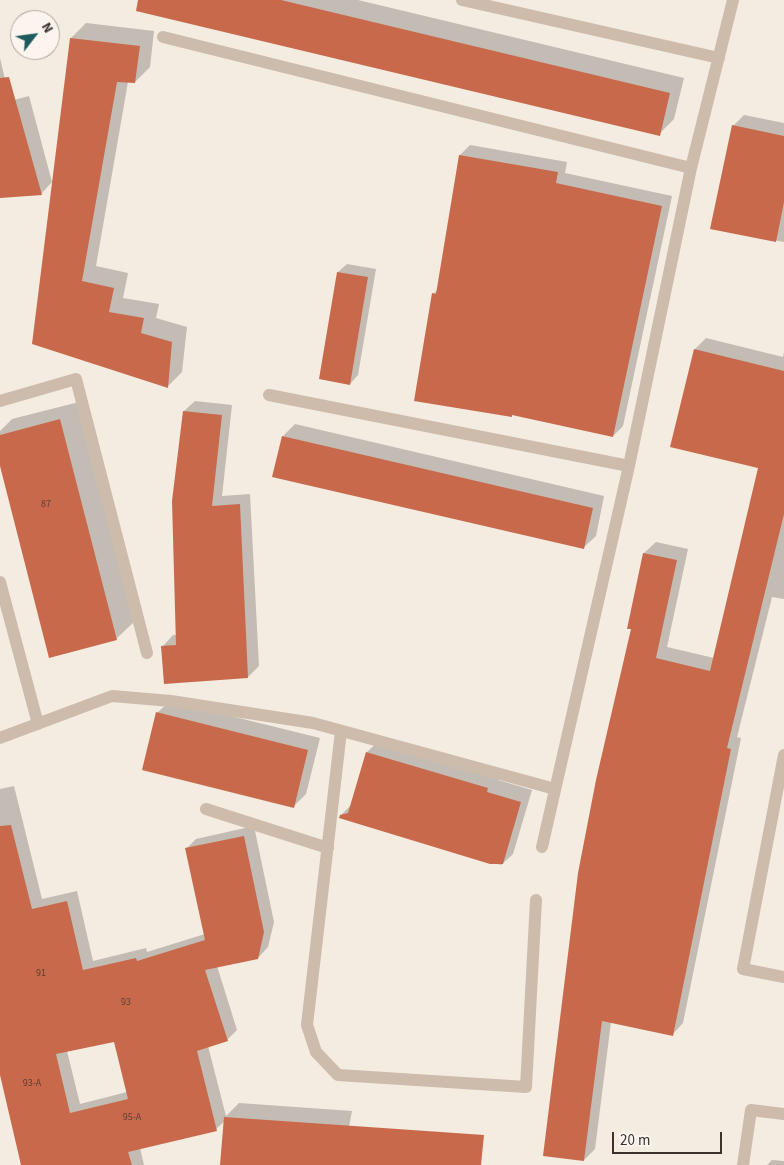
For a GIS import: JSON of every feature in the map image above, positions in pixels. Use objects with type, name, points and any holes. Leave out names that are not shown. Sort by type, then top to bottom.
[{"type":"lane","points":[[462,0],[719,58]]},
{"type":"lane","points":[[542,848],[629,466],[692,168],[733,0]]},
{"type":"lane","points":[[162,37],[692,168]]},
{"type":"lane","points":[[0,401],[76,379],[146,653]]},
{"type":"lane","points":[[269,395],[629,466]]},
{"type":"lane","points":[[0,582],[38,724]]},
{"type":"lane","points":[[0,738],[112,696],[171,701],[313,723],[555,789]]},
{"type":"lane","points":[[341,731],[307,1026],[316,1052],[338,1075],[526,1087],[536,900]]},
{"type":"lane","points":[[784,755],[743,969],[784,977]]},
{"type":"lane","points":[[206,809],[328,848]]},
{"type":"lane","points":[[742,1165],[751,1110],[784,1114]]},
{"type":"building","points":[[138,0],[281,0],[670,93],[660,136],[136,11]]},
{"type":"building","points":[[70,38],[140,46],[135,83],[117,82],[82,281],[114,288],[109,312],[144,318],[141,333],[172,342],[168,388],[32,344]]},
{"type":"building","points":[[9,77],[42,195],[0,198],[0,78]]},
{"type":"building","points":[[732,125],[784,136],[784,202],[776,242],[710,229]]},
{"type":"building","points":[[459,155],[558,172],[556,183],[662,206],[613,437],[512,415],[512,417],[414,401],[432,293],[436,294]]},
{"type":"building","points":[[337,272],[368,277],[350,385],[319,379]]},
{"type":"building","points":[[694,349],[784,371],[784,514],[727,748],[731,749],[673,1036],[602,1021],[584,1161],[543,1156],[578,873],[596,780],[631,629],[627,629],[643,553],[677,560],[656,658],[710,671],[758,468],[670,447]]},
{"type":"building","points":[[183,411],[222,415],[212,506],[240,504],[248,678],[164,684],[161,646],[176,645],[172,501]]},
{"type":"building","points":[[60,419],[117,640],[49,658],[0,466],[0,435]]},
{"type":"building","points":[[282,436],[593,508],[584,549],[272,477]]},
{"type":"building","points":[[156,712],[308,750],[294,808],[142,770]]},
{"type":"building","points":[[366,752],[488,788],[487,792],[521,802],[503,864],[490,864],[339,818],[340,815],[348,813]]},
{"type":"building","points":[[11,825],[32,909],[67,901],[83,970],[136,958],[137,961],[205,940],[185,848],[244,836],[264,932],[258,959],[205,970],[228,1041],[197,1051],[217,1131],[128,1152],[132,1165],[21,1165],[0,1075],[0,826]],"holes":[[[114,1042],[128,1099],[70,1113],[56,1054]]]},
{"type":"building","points":[[224,1117],[484,1135],[481,1165],[220,1165]]}]
